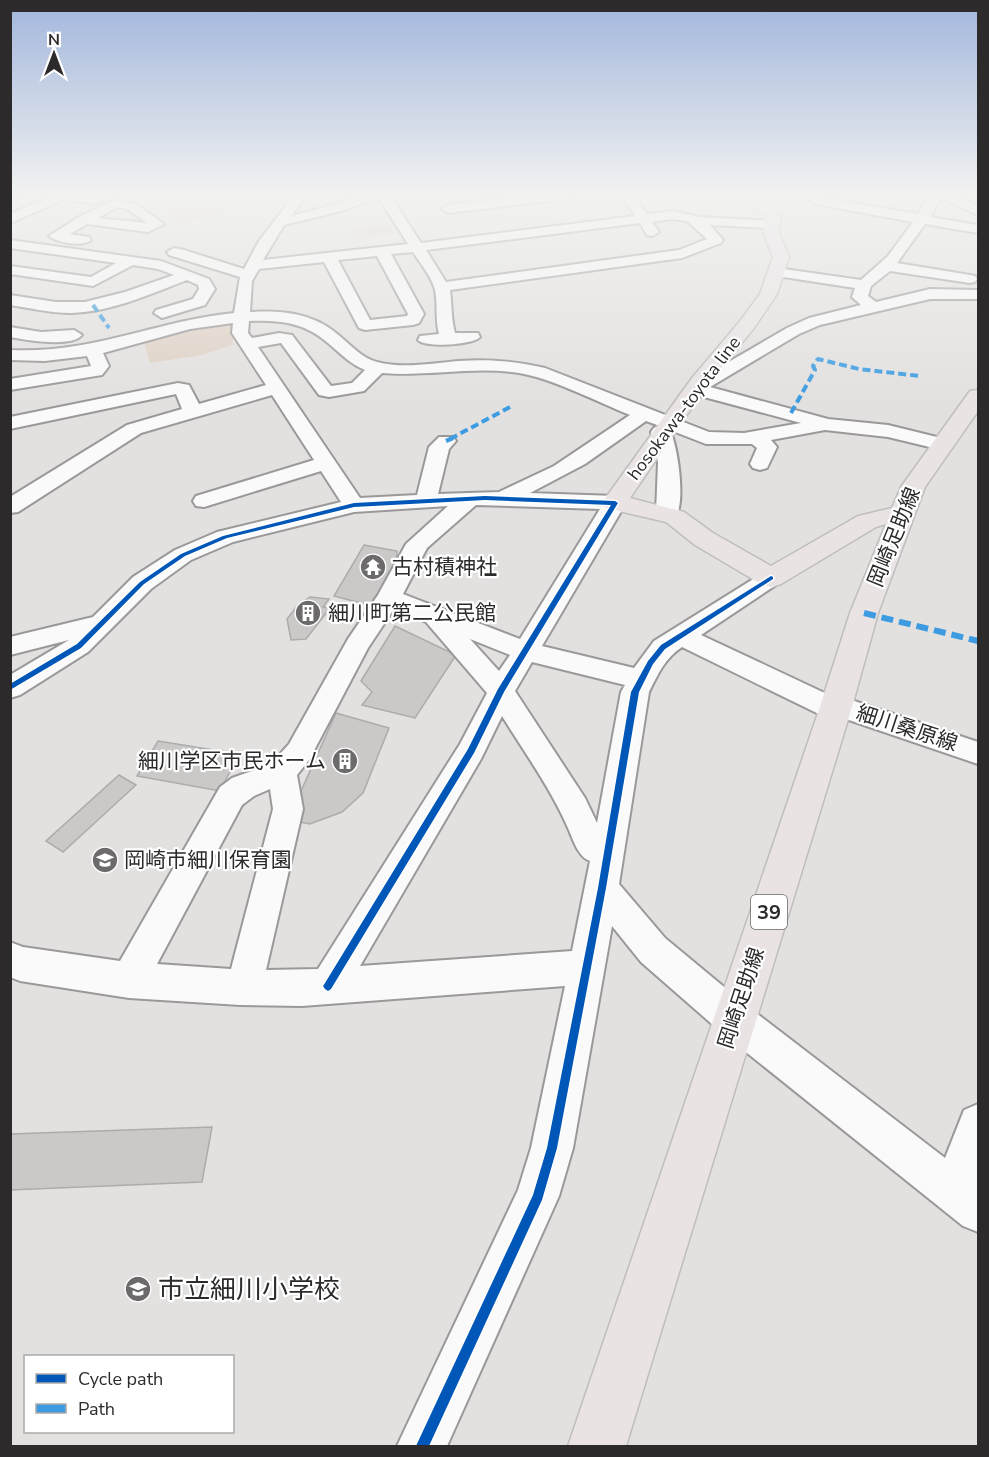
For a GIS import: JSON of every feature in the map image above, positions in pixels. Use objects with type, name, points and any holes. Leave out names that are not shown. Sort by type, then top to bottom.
[{"type":"main road","name":"hosokawa-toyota line","points":[[771,578],[704,539],[667,514],[615,503],[664,428],[766,302],[780,262]]},
{"type":"main road","name":"岡崎足助線","points":[[597,1446],[864,613],[913,487],[978,396]]},
{"type":"main road","points":[[771,578],[867,521],[888,516],[902,516]]},
{"type":"street","points":[[13,273],[93,282],[121,262]]},
{"type":"street","points":[[155,262],[204,282],[207,289]]},
{"type":"street","points":[[209,262],[238,274],[250,274]]},
{"type":"street","points":[[256,262],[250,274],[240,333],[354,505]]},
{"type":"street","points":[[174,328],[153,316],[199,302],[207,289],[250,274],[305,262]]},
{"type":"street","points":[[331,262],[365,325],[413,320],[416,314],[388,262]]},
{"type":"street","points":[[426,262],[442,287],[444,320],[448,338]]},
{"type":"street","points":[[442,287],[625,262]]},
{"type":"street","points":[[874,308],[860,297],[863,285],[889,262]]},
{"type":"street","points":[[491,266],[502,279]]},
{"type":"street","points":[[886,266],[978,280]]},
{"type":"street","points":[[777,272],[863,285]]},
{"type":"street","points":[[10,300],[62,308],[93,305],[188,275]]},
{"type":"street","points":[[695,389],[802,326],[930,294],[978,295]]},
{"type":"street","points":[[93,305],[110,327]]},
{"type":"street","points":[[10,355],[58,355],[93,350],[203,321],[281,317],[314,325],[359,361],[378,367],[406,369],[492,356],[514,366],[539,372],[642,415],[664,428],[706,438],[734,440],[825,424],[877,429],[942,444]]},
{"type":"street","points":[[10,332],[57,337],[129,322]]},
{"type":"street","points":[[426,340],[472,337]]},
{"type":"street","points":[[246,344],[279,338],[286,339],[325,391],[329,392],[358,387],[378,367]]},
{"type":"street","points":[[10,386],[96,371],[100,366],[93,350]]},
{"type":"street","points":[[10,423],[178,388],[183,389],[193,412]]},
{"type":"street","points":[[10,507],[126,433],[276,388]]},
{"type":"street","points":[[695,389],[813,418],[825,424]]},
{"type":"street","points":[[129,980],[231,796],[243,787],[282,772],[299,752],[357,645],[389,598],[417,544],[482,498],[531,487],[595,449],[642,415]]},
{"type":"street","points":[[664,428],[669,474],[667,514]]},
{"type":"street","points":[[756,437],[766,447],[766,453],[760,464]]},
{"type":"street","points":[[426,501],[439,447],[446,441]]},
{"type":"street","points":[[204,501],[327,463]]},
{"type":"street","points":[[10,688],[79,646],[142,583],[183,555],[225,537],[354,505],[482,498],[615,503],[501,690],[471,751],[328,986]]},
{"type":"street","points":[[422,1446],[538,1196],[552,1148],[602,888],[635,692],[640,679],[663,647],[771,578]]},
{"type":"street","points":[[389,598],[526,651],[640,679]]},
{"type":"street","points":[[434,615],[501,690],[574,807],[589,840],[597,850],[607,853]]},
{"type":"street","points":[[10,646],[100,624]]},
{"type":"street","name":"細川桑原線","points":[[681,636],[835,707],[978,753]]},
{"type":"street","points":[[244,987],[288,809],[282,772]]},
{"type":"street","points":[[602,888],[653,950],[734,1019],[966,1201],[978,1124]]},
{"type":"street","points":[[10,959],[20,964],[129,980],[244,987],[328,986],[585,967]]},
{"type":"shaded area","points":[[234,323],[233,345],[202,355],[150,363],[144,342],[206,325]]},
{"type":"building","name":"古村積神社","points":[[364,545],[397,551],[395,583],[376,607],[334,596]]},
{"type":"building","name":"細川町第二公民館","points":[[310,597],[329,599],[323,607],[330,608],[306,639],[291,640],[287,619],[298,605]]},
{"type":"building","points":[[395,626],[456,655],[415,718],[362,705],[372,692],[361,681]]},
{"type":"building","name":"細川学区市民ホーム","points":[[336,713],[389,728],[363,793],[342,812],[310,824],[288,820]]},
{"type":"building","points":[[158,741],[239,754],[220,791],[137,776]]},
{"type":"building","points":[[119,775],[136,785],[63,852],[46,841]]},
{"type":"building","points":[[212,1127],[202,1182],[10,1190],[10,1134]]},
{"type":"marked path","points":[[93,305],[109,328]]},
{"type":"marked path","points":[[791,413],[815,370],[813,366],[818,359],[859,369],[920,376]]},
{"type":"marked path","points":[[446,441],[510,407]]},
{"type":"marked path","points":[[864,613],[978,641]]},
{"type":"cycle path","points":[[10,688],[79,646],[142,583],[183,555],[225,537],[354,505],[485,498],[615,503],[501,691],[471,751],[328,986]]},
{"type":"cycle path","points":[[422,1446],[538,1196],[552,1148],[602,888],[635,692],[650,663],[663,647],[771,578]]},
{"type":"place","name":"古村積神社","points":[[373,567]]},
{"type":"place","name":"細川町第二公民館","points":[[308,613]]},
{"type":"place","name":"細川学区市民ホーム","points":[[345,761]]},
{"type":"place","name":"岡崎市細川保育園","points":[[105,860]]},
{"type":"place","name":"市立細川小学校","points":[[138,1289]]}]
